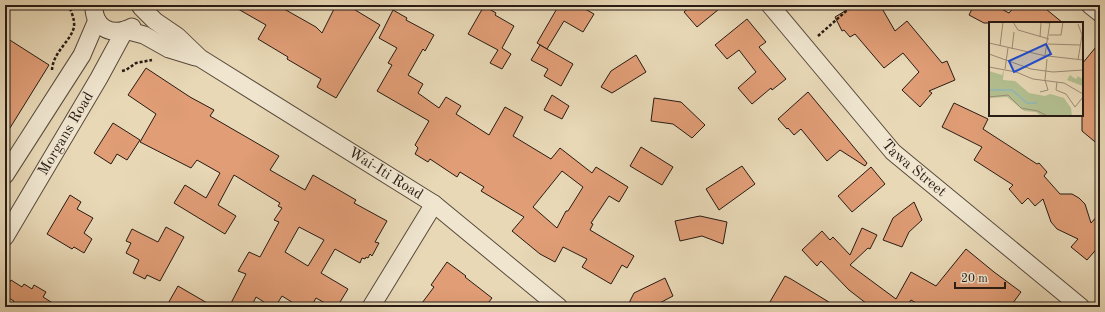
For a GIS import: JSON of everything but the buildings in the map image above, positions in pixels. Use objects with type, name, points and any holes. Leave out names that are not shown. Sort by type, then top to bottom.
[{"type":"street","name":"Tawa Street","points":[[770,5],[893,152],[1081,307]]},
{"type":"street","points":[[1090,5],[1100,13]]},
{"type":"street","name":"Morgans Road","points":[[5,237],[99,78],[125,30],[138,20],[141,6]]},
{"type":"street","name":"Wai-Iti Road","points":[[141,6],[155,21],[176,36],[200,58],[434,204],[559,307]]},
{"type":"street","name":"Morgans Road","points":[[5,175],[82,55],[93,10]]},
{"type":"street","name":"Wai-Iti Road","points":[[93,10],[102,26],[109,30],[117,32],[125,30],[144,35],[170,49],[200,58]]},
{"type":"street","points":[[371,307],[434,204]]},
{"type":"path","points":[[52,77],[53,62],[74,26],[73,17],[68,5]]},
{"type":"path","points":[[805,47],[854,5]]},
{"type":"path","points":[[116,73],[126,70],[136,63],[154,59]]}]
